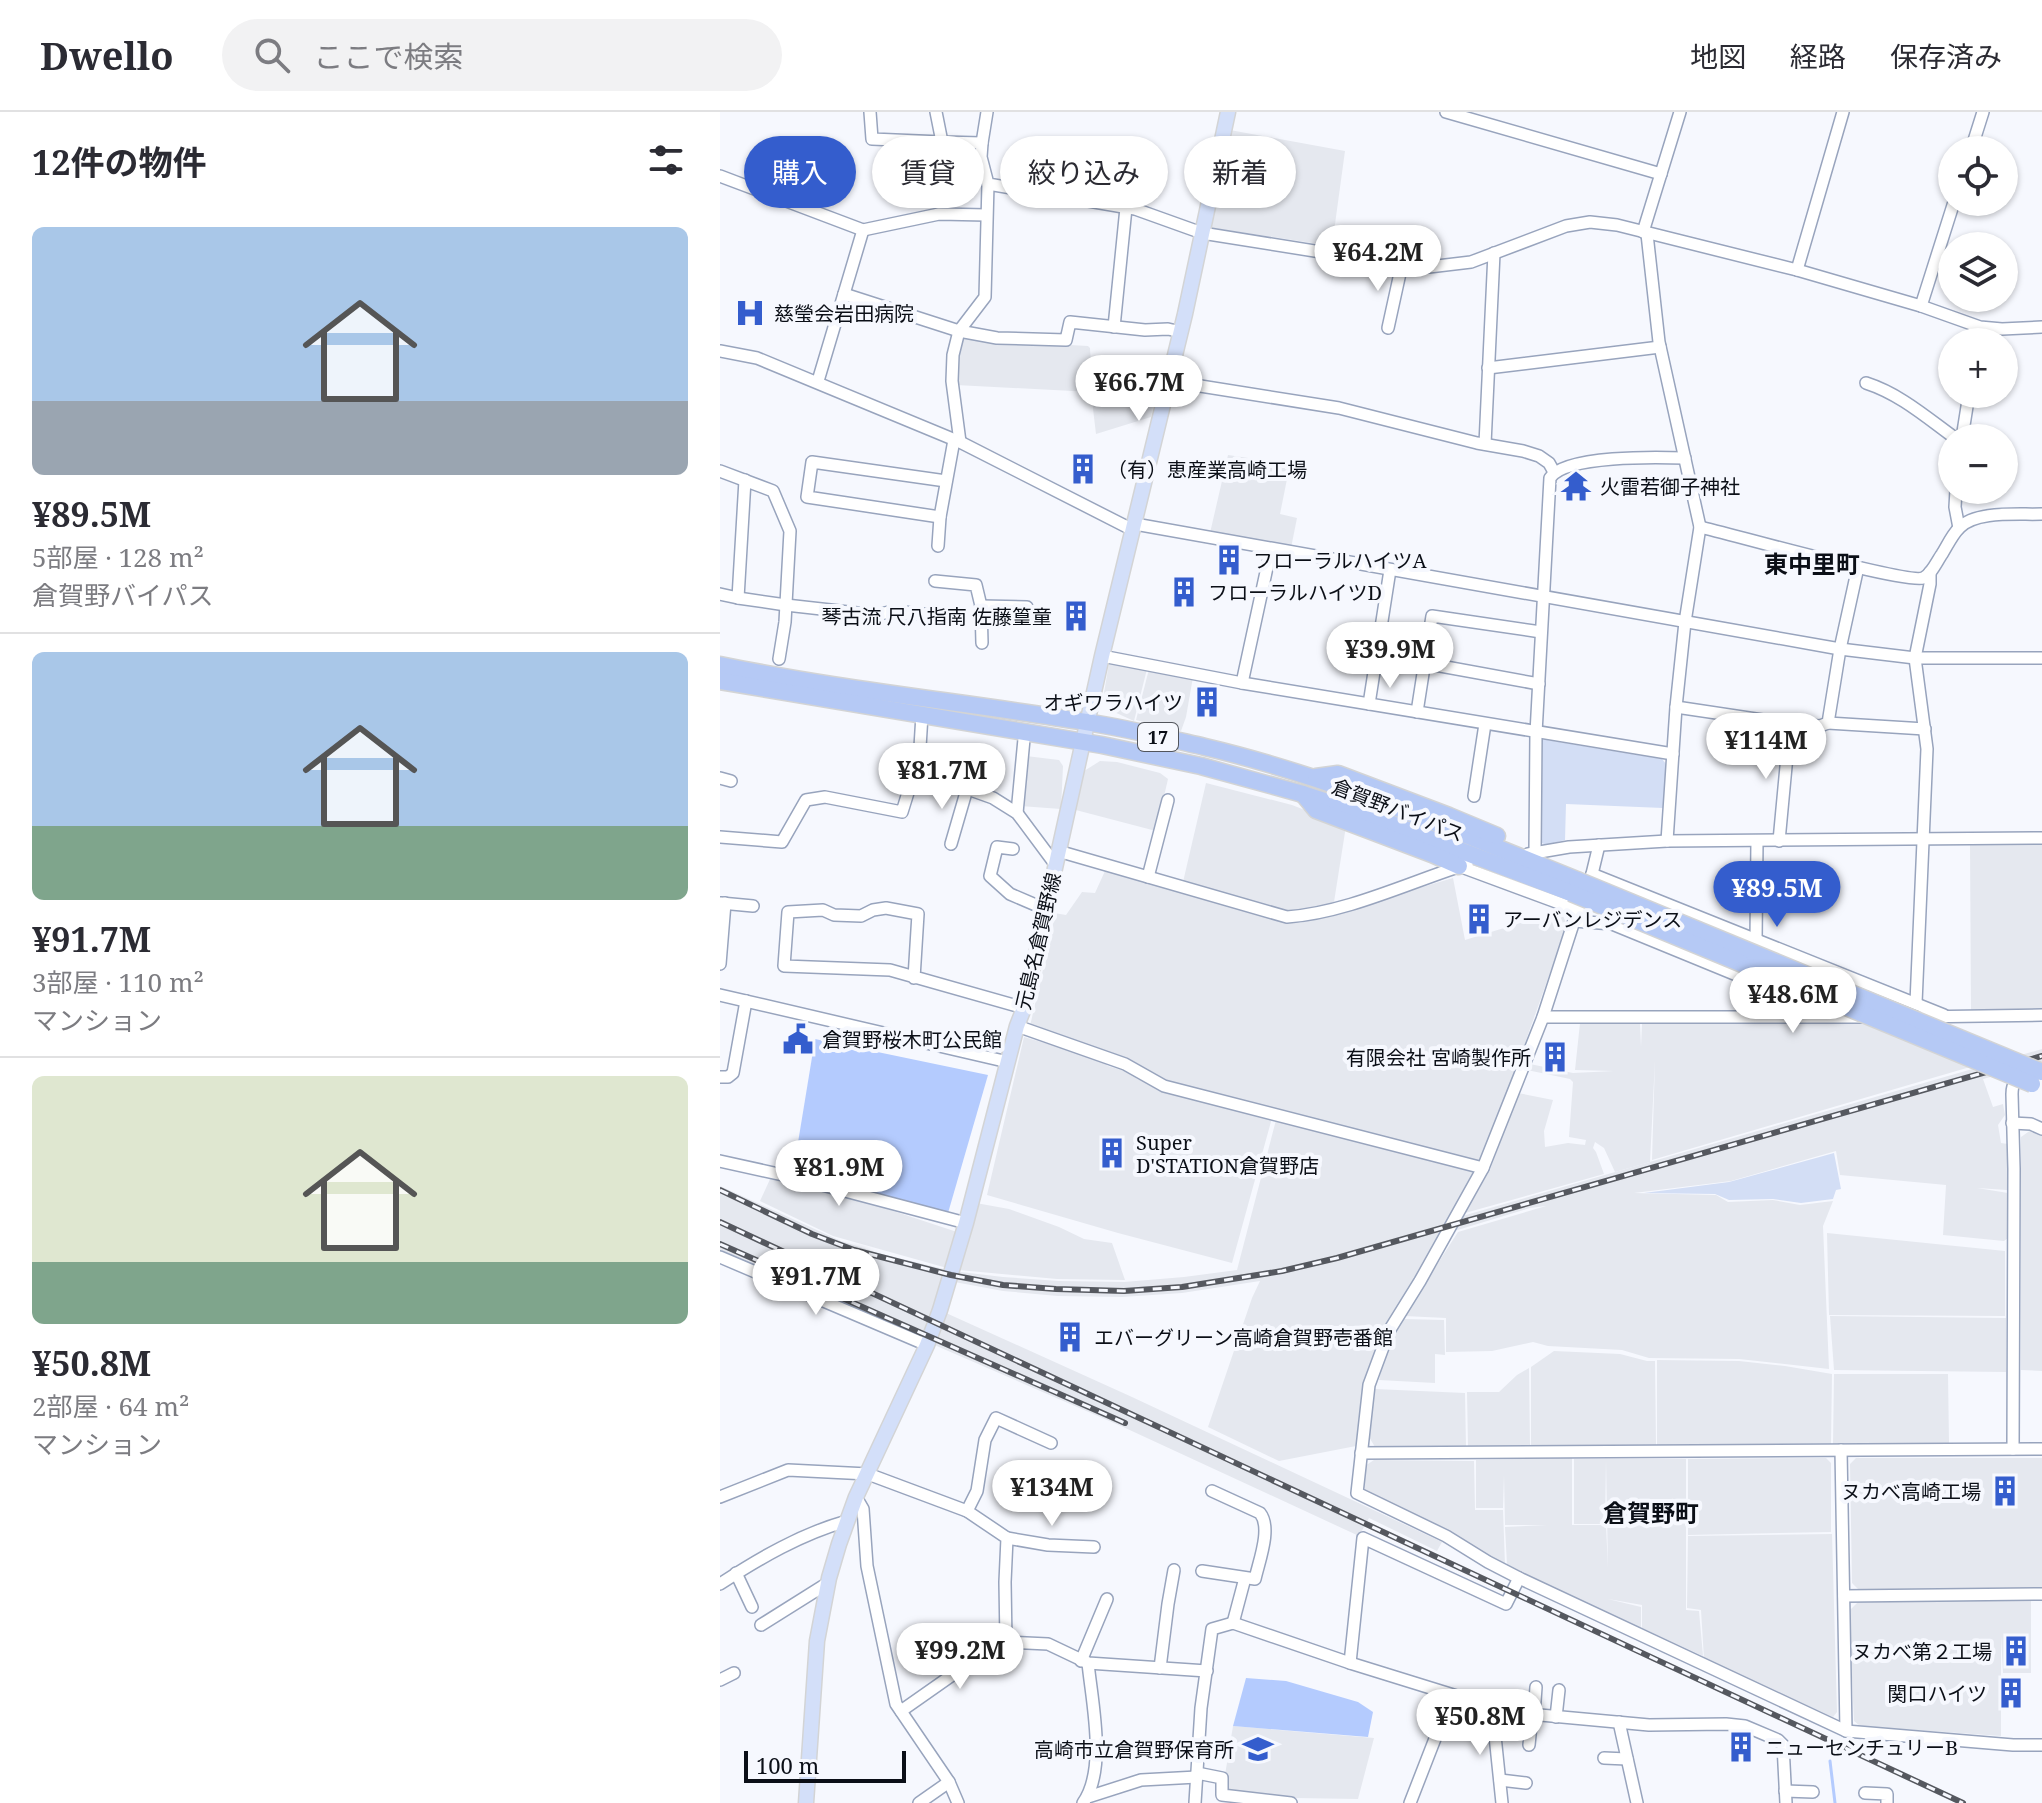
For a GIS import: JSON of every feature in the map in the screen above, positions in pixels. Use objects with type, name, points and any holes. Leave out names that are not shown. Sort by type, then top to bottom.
[{"type":"highway","name":"倉賀野バイパス","points":[[720,665],[1088,722],[1208,748],[1310,777],[1580,882],[2039,1079]]},
{"type":"highway","name":"倉賀野バイパス","points":[[720,681],[1083,742],[1201,766],[1303,794],[1580,882]]},
{"type":"highway","points":[[1310,777],[1338,774],[1449,816],[1532,853]]},
{"type":"highway","points":[[1303,794],[1316,810],[1463,865]]},
{"type":"main road","name":"元島名倉賀野線","points":[[806,1803],[817,1641],[828,1583],[856,1497],[927,1345],[966,1223],[1024,1008],[1102,656],[1181,332],[1228,112]]},
{"type":"street","points":[[870,112],[872,139]]},
{"type":"street","points":[[936,112],[941,136]]},
{"type":"street","points":[[983,136],[987,112]]},
{"type":"street","points":[[1446,112],[1661,174]]},
{"type":"street","points":[[1667,841],[1676,707],[1700,527],[1660,347],[1645,233],[1680,112]]},
{"type":"street","points":[[1797,270],[1843,112]]},
{"type":"street","points":[[1975,136],[1983,112]]},
{"type":"street","points":[[938,546],[946,481],[957,441],[953,355],[959,331],[985,297],[988,184],[984,169]]},
{"type":"street","points":[[720,176],[863,230],[939,214],[986,215]]},
{"type":"street","points":[[988,184],[1000,186]]},
{"type":"street","points":[[1114,327],[1126,208],[1202,233],[1429,267],[1471,262],[1566,226],[1590,222],[1617,225],[1797,270],[1921,306],[1980,327],[2042,327]]},
{"type":"street","points":[[1921,306],[1950,216]]},
{"type":"street","points":[[818,381],[863,230]]},
{"type":"street","points":[[1485,444],[1494,253]]},
{"type":"street","points":[[1388,328],[1402,264]]},
{"type":"street","points":[[844,294],[959,331],[997,338],[1066,340],[1070,322],[1181,332]]},
{"type":"street","points":[[1488,368],[1660,347]]},
{"type":"street","points":[[720,351],[757,358],[818,381],[957,441],[1134,527],[1840,649],[1915,658],[2042,658]]},
{"type":"street","points":[[1169,381],[1339,408],[1539,456],[1549,463],[1554,472]]},
{"type":"street","points":[[1866,383],[1883,388],[1907,402],[1938,425]]},
{"type":"street","points":[[1685,458],[1623,458],[1571,465],[1554,472],[1550,478],[1532,853],[1569,847],[1667,841],[2042,838]]},
{"type":"street","points":[[940,517],[807,497],[812,462],[946,481]]},
{"type":"street","points":[[720,471],[773,491],[790,531],[779,659]]},
{"type":"street","points":[[738,598],[745,480]]},
{"type":"street","points":[[1955,504],[1959,528]]},
{"type":"street","points":[[1700,527],[1908,579],[1922,578],[1930,572],[1959,528],[1971,520],[1988,516],[2042,514]]},
{"type":"street","points":[[1242,683],[1271,549]]},
{"type":"street","points":[[1828,723],[1858,567]]},
{"type":"street","points":[[1369,704],[1390,570]]},
{"type":"street","points":[[1916,1003],[1927,749],[1915,658],[1930,572]]},
{"type":"street","points":[[935,581],[976,585],[981,606],[982,643]]},
{"type":"street","points":[[720,594],[875,615],[894,611],[932,615]]},
{"type":"street","points":[[981,606],[1027,607]]},
{"type":"street","points":[[1417,712],[1432,616],[1541,632]]},
{"type":"street","points":[[1102,656],[1242,683],[1673,754]]},
{"type":"street","points":[[1424,663],[1539,684]]},
{"type":"street","points":[[1676,707],[1790,724],[1820,726],[1828,723],[1925,729]]},
{"type":"street","points":[[922,715],[920,769],[923,773],[993,798],[1017,813],[1057,858],[1148,877],[1261,906],[1287,917],[1309,916],[1463,865],[1576,915],[1612,924],[1756,983]]},
{"type":"street","points":[[1474,796],[1485,724]]},
{"type":"street","points":[[1779,841],[1790,724]]},
{"type":"street","points":[[1017,813],[1024,739]]},
{"type":"street","points":[[720,837],[782,842],[806,800],[825,797],[902,812],[915,770],[920,769]]},
{"type":"street","points":[[951,844],[967,789]]},
{"type":"street","points":[[1148,877],[1168,800]]},
{"type":"street","points":[[1756,941],[1757,841]]},
{"type":"street","points":[[1599,845],[1580,882],[1576,915],[1543,1017],[1483,1168],[1389,1331],[1369,1385],[1357,1493],[1446,1536],[1519,1578],[1846,1731],[2042,1745]]},
{"type":"street","points":[[1013,849],[997,847],[990,876],[1010,894],[1045,909]]},
{"type":"street","points":[[1580,882],[1756,941],[1948,1017]]},
{"type":"street","points":[[720,964],[722,903],[753,906]]},
{"type":"street","points":[[914,978],[918,914],[886,908],[861,916],[834,915],[823,910],[788,912],[784,966],[890,970],[914,978],[1024,1008]]},
{"type":"street","points":[[720,995],[1008,1062]]},
{"type":"street","points":[[720,1077],[733,1073],[746,1001]]},
{"type":"street","points":[[1543,1017],[2042,1015]]},
{"type":"street","points":[[1017,1026],[1125,1064],[1164,1086],[1483,1168]]},
{"type":"street","points":[[2013,1449],[2012,1087],[2016,1080],[2039,1079]]},
{"type":"street","points":[[2012,1123],[2031,1124],[2042,1129]]},
{"type":"street","points":[[720,1161],[966,1223]]},
{"type":"street","points":[[720,1257],[927,1345]]},
{"type":"street","points":[[967,1511],[977,1491],[985,1440],[996,1418],[1051,1443]]},
{"type":"street","points":[[1361,1453],[2042,1449]]},
{"type":"street","points":[[1841,1450],[1846,1731]]},
{"type":"street","points":[[720,1497],[788,1470],[868,1474],[967,1511],[1007,1538],[1048,1545],[1094,1547]]},
{"type":"street","points":[[1202,1571],[1255,1579],[1265,1531],[1260,1513],[1212,1491]]},
{"type":"street","points":[[856,1497],[863,1509],[867,1566],[896,1704],[949,1782],[958,1803]]},
{"type":"street","points":[[720,1584],[755,1561],[818,1529],[847,1521]]},
{"type":"street","points":[[1006,1642],[1007,1538]]},
{"type":"street","points":[[1350,1663],[1363,1538],[1506,1604],[1519,1578]]},
{"type":"street","points":[[1160,1668],[1174,1570]]},
{"type":"street","points":[[736,1573],[752,1607]]},
{"type":"street","points":[[1233,1623],[1245,1578]]},
{"type":"street","points":[[761,1625],[828,1583]]},
{"type":"street","points":[[1844,1596],[2042,1594]]},
{"type":"street","points":[[1086,1800],[1094,1781],[1096,1737],[1084,1662],[1107,1599]]},
{"type":"street","points":[[1195,1803],[1201,1708],[1212,1629],[1233,1623],[1492,1707],[1533,1715],[1649,1725],[1745,1726],[1783,1745],[1786,1797],[1813,1792]]},
{"type":"street","points":[[901,1711],[958,1671],[967,1658],[979,1649],[1006,1642],[1048,1644],[1084,1662],[1207,1671]]},
{"type":"street","points":[[720,1680],[734,1673]]},
{"type":"street","points":[[1529,1745],[1536,1687]]},
{"type":"street","points":[[1556,1717],[1559,1690]]},
{"type":"street","points":[[1410,1803],[1445,1713],[1458,1697]]},
{"type":"street","points":[[1492,1707],[1502,1803]]},
{"type":"street","points":[[1619,1722],[1637,1803]]},
{"type":"street","points":[[1604,1758],[1627,1759]]},
{"type":"street","points":[[1086,1800],[1141,1780],[1197,1775],[1222,1778],[1222,1795],[1291,1803]]},
{"type":"street","points":[[1500,1780],[1526,1783]]},
{"type":"street","points":[[919,1803],[949,1782]]},
{"type":"street","points":[[1865,1793],[1887,1794],[1887,1803]]},
{"type":"shaded area","points":[[1230,130],[1263,136],[1229,136]]},
{"type":"shaded area","points":[[1296,142],[1345,151],[1332,246],[1207,227],[1212,208],[1296,208]]},
{"type":"shaded area","points":[[962,337],[1088,346],[1091,364],[1164,362],[1151,417],[1096,434],[1091,392],[956,385],[955,355]]},
{"type":"shaded area","points":[[1228,455],[1290,464],[1280,514],[1297,518],[1291,548],[1210,533]]},
{"type":"shaded area","points":[[1109,663],[1147,669],[1134,721],[1112,711],[1104,693]]},
{"type":"shaded area","points":[[1149,669],[1193,677],[1181,731],[1136,720]]},
{"type":"shaded area","points":[[1541,739],[1662,759],[1666,764],[1663,808],[1566,804],[1565,840],[1546,845],[1538,841]]},
{"type":"shaded area","points":[[1026,756],[1059,760],[1063,766],[1061,809],[1020,806]]},
{"type":"shaded area","points":[[1100,761],[1160,773],[1168,779],[1156,831],[1072,809],[1081,773]]},
{"type":"shaded area","points":[[1206,783],[1292,805],[1346,826],[1334,902],[1306,912],[1287,911],[1183,882]]},
{"type":"shaded area","points":[[1970,844],[2042,844],[2042,1010],[1971,1011]]},
{"type":"shaded area","points":[[1105,871],[1300,923],[1453,878],[1465,940],[1540,917],[1563,916],[1567,925],[1483,1161],[1476,1163],[1165,1084],[1030,1026],[1054,913],[1066,915],[1082,892],[1095,893]]},
{"type":"shaded area","points":[[1859,1022],[1970,1067],[1652,1160],[1655,1060],[1650,1162],[1615,1172],[1604,1148],[1595,1142],[1593,1148],[1604,1174],[1465,1213],[1490,1170],[1518,1093],[1553,1100],[1544,1131],[1545,1147],[1568,1143],[1585,1145],[1586,1140],[1569,1137],[1573,1082],[1527,1070],[1530,1064],[1573,1073],[1614,1071],[1575,1070],[1580,1023],[1640,1024],[1641,1047],[1642,1024]]},
{"type":"shaded area","points":[[1024,1037],[1096,1058],[1108,1066],[1134,1074],[1137,1079],[1272,1118],[1232,1263],[987,1195]]},
{"type":"shaded area","points":[[2042,1049],[2042,1063],[1983,1079],[1993,1107],[2003,1104],[2005,1115],[1998,1125],[2001,1143],[2008,1144],[2007,1190],[1977,1188],[2008,1193],[2008,1238],[2004,1241],[1943,1235],[1946,1185],[1840,1175],[1836,1151],[1731,1181],[1634,1193],[1716,1195],[1728,1202],[1773,1200],[1800,1205],[1833,1201],[1823,1226],[1829,1369],[1739,1359],[1649,1358],[1622,1350],[1548,1346],[1533,1342],[1492,1351],[1446,1352],[1446,1318],[1404,1316],[1458,1232],[1546,1206],[1441,1235],[1378,1347],[1362,1390],[1356,1446],[1279,1461],[1208,1427],[1260,1281],[1182,1293],[1122,1297],[1003,1291],[949,1281],[935,1308],[1442,1542],[1437,1551],[1369,1518],[1359,1536],[1121,1426],[720,1252],[720,1186],[841,1241],[952,1271],[1059,1281],[1124,1282],[1237,1270],[1276,1120],[1477,1171],[1452,1219]]},
{"type":"shaded area","points":[[2031,1130],[2042,1135],[2042,1371],[2021,1370],[2021,1137]]},
{"type":"shaded area","points":[[1834,1153],[1841,1189],[1836,1190],[1833,1199],[1801,1203],[1773,1199],[1729,1200],[1715,1194],[1644,1193],[1729,1182]]},
{"type":"shaded area","points":[[771,1177],[860,1200],[957,1232],[947,1268],[833,1236],[760,1201]]},
{"type":"shaded area","points":[[976,1203],[1009,1209],[1084,1239],[1112,1243],[1125,1280],[1057,1279],[959,1270]]},
{"type":"shaded area","points":[[1827,1233],[2005,1251],[2005,1316],[1829,1315]]},
{"type":"shaded area","points":[[1830,1316],[2006,1318],[2006,1372],[1834,1370]]},
{"type":"shaded area","points":[[1403,1319],[1444,1320],[1445,1355],[1435,1354],[1435,1383],[1379,1380],[1386,1349]]},
{"type":"shaded area","points":[[1554,1351],[1620,1354],[1655,1361],[1656,1445],[1531,1446],[1531,1367]]},
{"type":"shaded area","points":[[1657,1360],[1739,1361],[1832,1374],[1831,1444],[1657,1445]]},
{"type":"shaded area","points":[[1529,1368],[1530,1446],[1468,1447],[1467,1392],[1499,1392]]},
{"type":"shaded area","points":[[1834,1374],[1948,1374],[1949,1443],[1833,1444]]},
{"type":"shaded area","points":[[1375,1389],[1465,1393],[1466,1447],[1375,1447],[1369,1437]]},
{"type":"shaded area","points":[[1572,1458],[1572,1525],[1606,1525],[1608,1568],[1606,1460],[1605,1524],[1574,1524],[1574,1459],[1686,1459],[1686,1610],[1699,1611],[1703,1656],[1642,1628],[1642,1605],[1608,1599],[1641,1607],[1641,1629],[1507,1565],[1505,1527],[1547,1525],[1505,1525],[1504,1475],[1503,1508],[1476,1508],[1476,1460]]},
{"type":"shaded area","points":[[1826,1458],[1831,1463],[1831,1532],[1688,1535],[1688,1459]]},
{"type":"shaded area","points":[[1856,1458],[2042,1458],[2042,1588],[2031,1589],[2031,1673],[2003,1673],[2001,1636],[2001,1736],[1860,1726],[1854,1721],[1849,1611],[1859,1601],[2001,1600],[2001,1589],[1858,1589],[1852,1583],[1850,1464]]},
{"type":"shaded area","points":[[1374,1460],[1474,1461],[1475,1510],[1503,1510],[1505,1565],[1366,1493],[1363,1484],[1365,1466]]},
{"type":"shaded area","points":[[1832,1534],[1837,1712],[1833,1717],[1704,1659],[1701,1610],[1687,1608],[1688,1536]]},
{"type":"shaded area","points":[[1233,1726],[1374,1738],[1358,1799],[1295,1798],[1227,1791],[1225,1775]]},
{"type":"water","points":[[815,1039],[988,1075],[948,1213],[793,1173]]},
{"type":"water","points":[[1246,1678],[1286,1681],[1358,1702],[1373,1712],[1368,1737],[1233,1726]]},
{"type":"waterway","points":[[1830,1761],[1835,1803]]},
{"type":"railway","points":[[720,1190],[812,1234],[854,1250],[951,1275],[1003,1285],[1056,1289],[1124,1291],[1182,1287],[1282,1271],[1337,1258],[2042,1056]]},
{"type":"railway","points":[[720,1222],[1963,1803]]},
{"type":"railway","points":[[720,1244],[1125,1423]]},
{"type":"place","name":"慈瑩会岩田病院","points":[[750,313]]},
{"type":"place","name":"（有）恵産業高崎工場","points":[[1083,469]]},
{"type":"place","name":"火雷若御子神社","points":[[1576,486]]},
{"type":"place","name":"フローラルハイツA","points":[[1229,560]]},
{"type":"place","name":"フローラルハイツD","points":[[1184,592]]},
{"type":"place","name":"琴古流 尺八指南 佐藤篁童","points":[[1076,616]]},
{"type":"place","name":"オギワラハイツ","points":[[1207,702]]},
{"type":"place","name":"アーバンレジデンス","points":[[1479,919]]},
{"type":"place","name":"倉賀野桜木町公民館","points":[[798,1039]]},
{"type":"place","name":"有限会社 宮崎製作所","points":[[1555,1057]]},
{"type":"place","name":"Super D'STATION倉賀野店","points":[[1112,1153]]},
{"type":"place","name":"エバーグリーン高崎倉賀野壱番館","points":[[1070,1337]]},
{"type":"place","name":"ヌカべ高崎工場","points":[[2005,1491]]},
{"type":"place","name":"ヌカべ第２工場","points":[[2016,1651]]},
{"type":"place","name":"関口ハイツ","points":[[2011,1693]]},
{"type":"place","name":"ニューセンチュリーB","points":[[1741,1747]]},
{"type":"place","name":"高崎市立倉賀野保育所","points":[[1258,1749]]},
{"type":"district","name":"東中里町","points":[[1812,563]]},
{"type":"district","name":"倉賀野町","points":[[1651,1512]]}]
